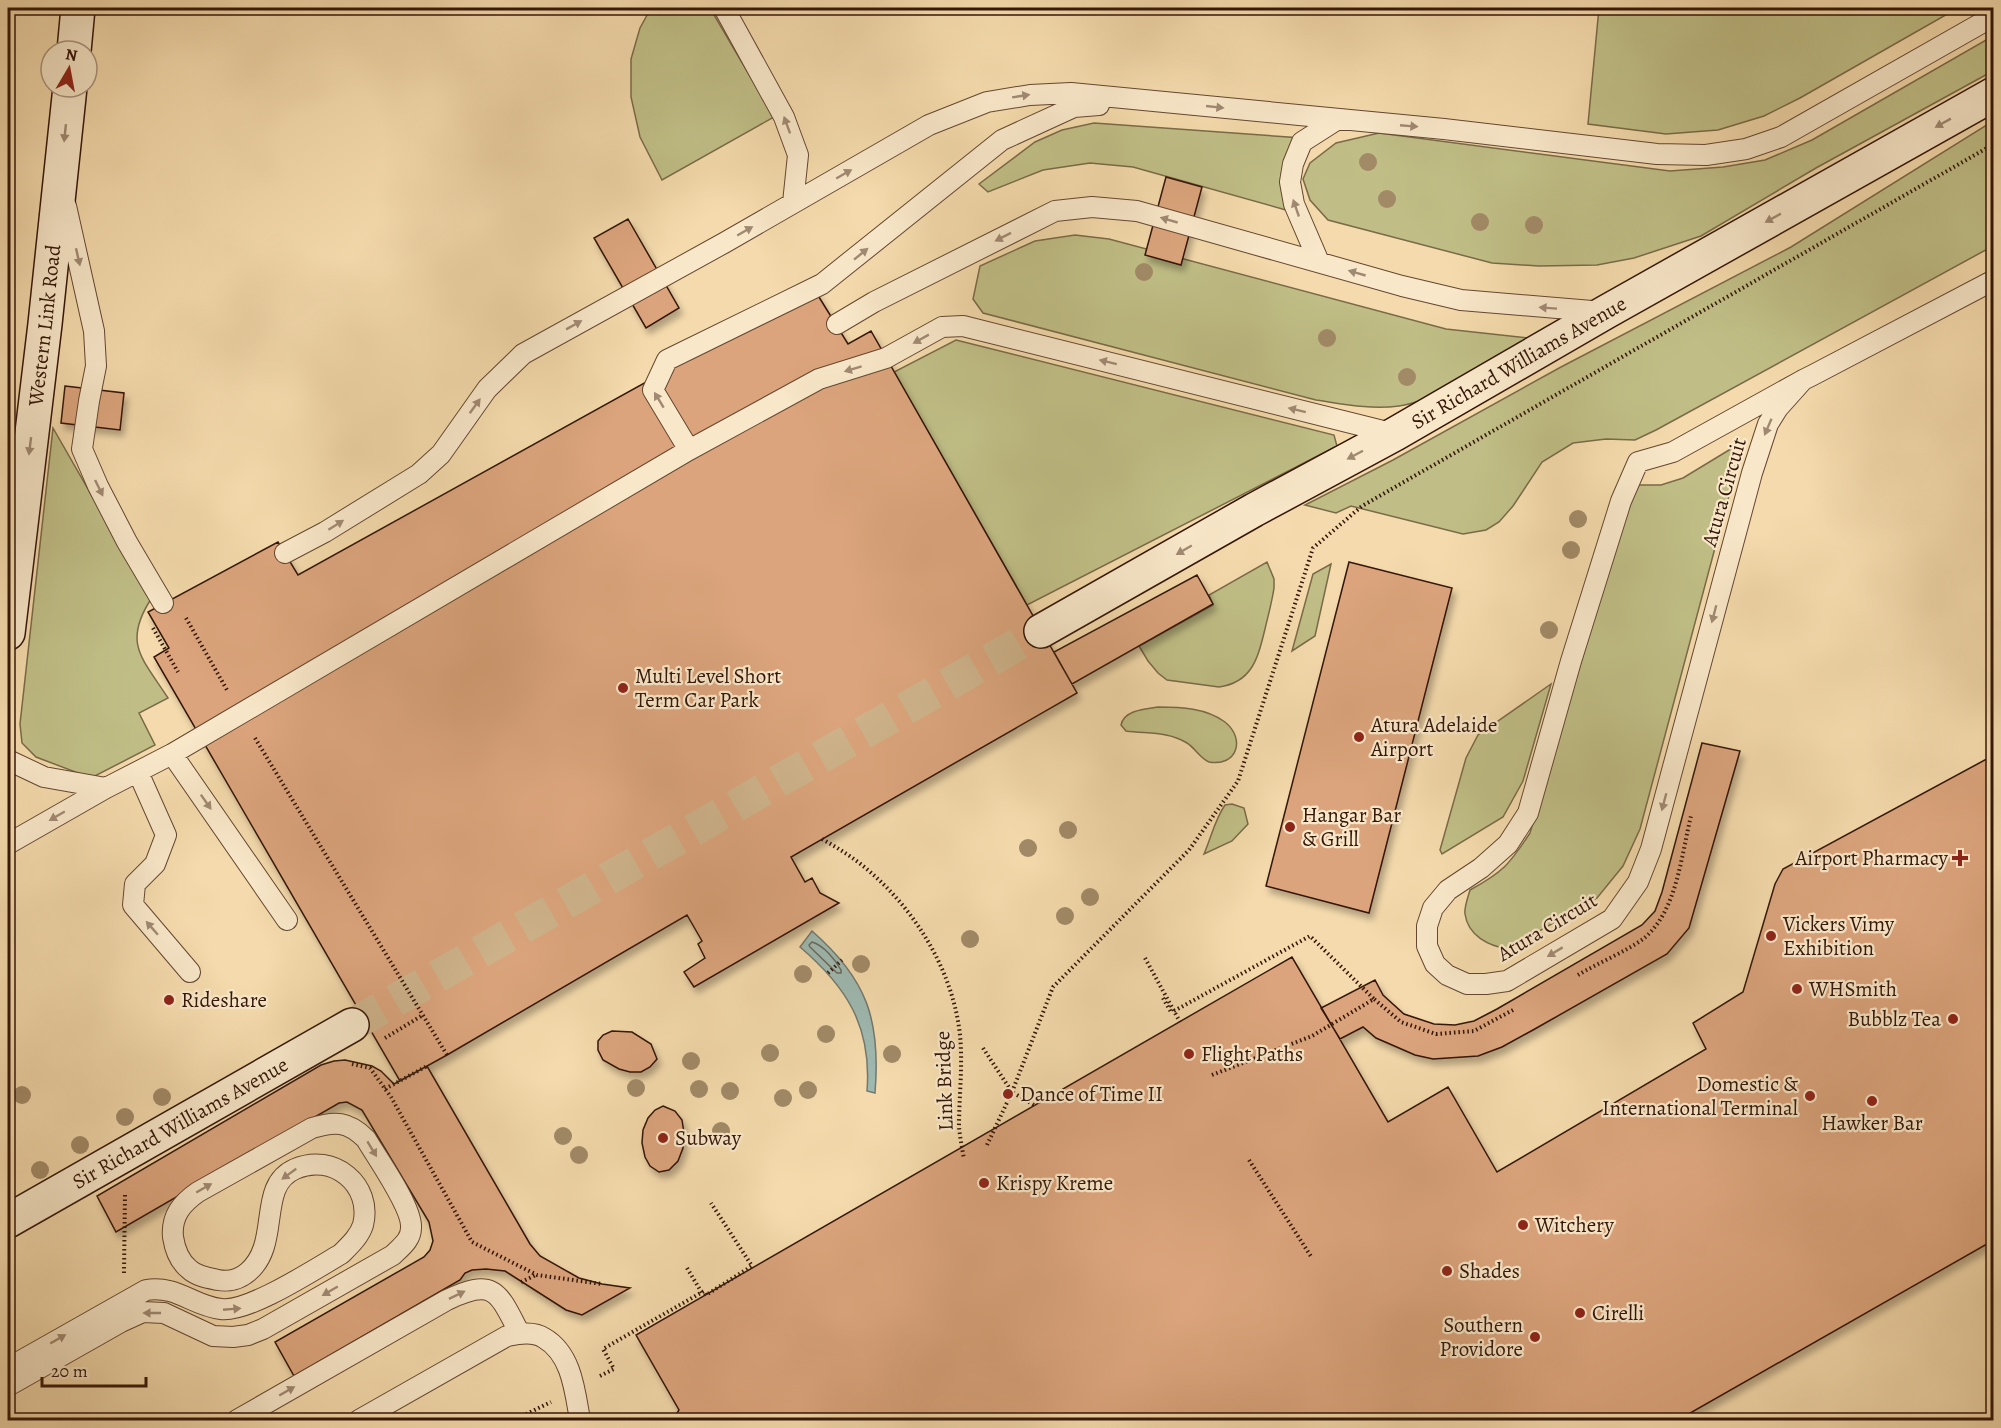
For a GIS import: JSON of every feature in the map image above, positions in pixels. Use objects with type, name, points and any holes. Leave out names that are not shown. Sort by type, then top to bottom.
[{"type":"main road","points":[[75,39],[78,8]]},
{"type":"main road","name":"Sir Richard Williams Avenue","points":[[1041,631],[1254,510],[1395,434],[1606,312],[1994,94]]},
{"type":"main road","name":"Western Link Road","points":[[8,633],[45,324],[69,99]]},
{"type":"main road","name":"Sir Richard Williams Avenue","points":[[8,1221],[352,1025]]},
{"type":"lane","points":[[724,8],[784,117],[798,155],[793,203]]},
{"type":"lane","points":[[285,554],[419,474],[441,454],[487,389],[523,354],[929,125],[987,102],[1030,94],[1071,93],[1444,129],[1658,154],[1706,155],[1746,149],[1781,137],[1994,16]]},
{"type":"lane","points":[[689,450],[653,390],[667,360],[822,284],[1002,140],[1074,107],[1156,101]]},
{"type":"lane","points":[[1318,262],[1294,204],[1290,182],[1293,164],[1302,142],[1338,119]]},
{"type":"lane","points":[[60,180],[94,332],[96,366],[82,448],[98,486],[127,543],[163,603]]},
{"type":"lane","points":[[837,324],[874,302],[1055,211],[1092,207],[1137,211],[1402,286],[1461,300],[1606,312]]},
{"type":"lane","name":"Atura Circuit","points":[[1803,380],[1778,408],[1768,424],[1752,473],[1651,849],[1638,882],[1612,919],[1508,981],[1467,984],[1447,975],[1435,964],[1427,946],[1427,926],[1433,908],[1448,890],[1481,868],[1508,844],[1528,813],[1571,661],[1621,501],[1638,462],[1674,452],[1803,380],[1994,280]]},
{"type":"lane","points":[[8,844],[106,788],[172,754],[689,450],[819,380],[886,358],[942,327],[963,326],[1395,434]]},
{"type":"lane","points":[[172,754],[287,920]]},
{"type":"lane","points":[[8,760],[45,777],[106,788]]},
{"type":"lane","points":[[138,772],[166,835],[155,864],[135,884],[133,905],[190,972]]},
{"type":"lane","points":[[8,1368],[146,1290],[165,1289],[219,1309],[232,1310],[252,1304],[341,1254],[354,1242],[362,1227],[365,1210],[360,1189],[350,1177],[335,1167],[320,1164],[293,1170],[280,1180],[273,1194],[264,1252],[256,1265],[244,1275],[224,1281],[207,1278],[191,1271],[180,1260],[174,1246],[175,1219],[185,1201],[312,1128],[328,1123],[342,1124],[356,1130],[366,1139],[410,1214],[412,1229],[406,1242],[393,1255],[263,1329],[248,1335],[213,1336],[164,1313],[143,1312],[121,1322],[8,1386]]},
{"type":"lane","points":[[8,1237],[65,1204],[82,1178]]},
{"type":"lane","points":[[237,1420],[467,1290],[479,1288],[490,1290],[504,1306],[520,1334]]},
{"type":"lane","points":[[359,1420],[507,1336],[532,1334],[544,1338],[567,1364],[575,1389],[580,1420]]},
{"type":"path","points":[[987,1145],[1012,1092],[1053,987],[1189,850],[1238,781],[1313,548],[1362,506],[1994,144]]},
{"type":"path","points":[[183,613],[241,714],[447,1055]]},
{"type":"path","name":"Link Bridge","points":[[822,839],[866,868],[904,906],[931,946],[947,980],[960,1034],[959,1129],[964,1159]]},
{"type":"path","points":[[1174,1011],[1310,936],[1374,999]]},
{"type":"path","points":[[1145,958],[1179,1022],[1162,998]]},
{"type":"path","points":[[828,972],[842,960]]},
{"type":"path","points":[[983,1048],[1012,1092],[1034,1106]]},
{"type":"path","points":[[345,1062],[370,1068],[385,1089],[472,1242],[537,1275],[602,1284]]},
{"type":"path","points":[[385,1089],[427,1066]]},
{"type":"path","points":[[1249,1160],[1312,1258]]},
{"type":"path","points":[[124,1275],[125,1189]]},
{"type":"path","points":[[514,1420],[614,1369],[603,1349],[704,1292],[706,1295],[752,1266],[711,1203]]},
{"type":"path","points":[[687,1268],[703,1296]]},
{"type":"path","points":[[518,1283],[537,1275]]},
{"type":"shaded area","points":[[651,8],[710,8],[774,117],[662,180],[640,137],[631,97],[631,59],[640,28]]},
{"type":"shaded area","points":[[1599,8],[1958,8],[1764,116],[1718,130],[1666,134],[1588,124]]},
{"type":"shaded area","points":[[1993,36],[1993,71],[1816,168],[1701,236],[1634,258],[1597,265],[1539,266],[1492,263],[1328,220],[1310,200],[1303,179],[1310,163],[1336,143],[1379,133],[1670,171],[1723,167],[1765,160],[1812,140]]},
{"type":"shaded area","points":[[1993,121],[1993,246],[1635,440],[1606,439],[1573,443],[1542,462],[1513,506],[1499,522],[1486,530],[1463,534],[1351,506],[1336,513],[1305,505],[1393,460],[1561,367],[1791,247]]},
{"type":"shaded area","points":[[1094,123],[1302,138],[1287,157],[1282,173],[1284,190],[1293,212],[1133,167],[1090,163],[1043,170],[988,192],[979,184],[1035,142],[1062,130]]},
{"type":"shaded area","points":[[1075,235],[1109,239],[1446,329],[1537,339],[1470,378],[1433,396],[1399,406],[1368,407],[1316,400],[983,313],[973,299],[980,266],[1035,241]]},
{"type":"shaded area","points":[[956,340],[1334,435],[1337,446],[1027,605],[894,372]]},
{"type":"shaded area","points":[[53,428],[151,599],[142,615],[137,640],[144,661],[168,698],[139,713],[155,745],[91,778],[36,757],[22,743],[20,724]]},
{"type":"shaded area","points":[[1739,444],[1744,447],[1739,458],[1640,829],[1623,866],[1597,898],[1508,949],[1481,939],[1470,928],[1465,914],[1470,890],[1504,867],[1530,833],[1627,508],[1639,485],[1661,485],[1683,478]]},
{"type":"shaded area","points":[[1267,562],[1274,579],[1274,588],[1260,649],[1247,674],[1240,680],[1219,687],[1167,680],[1158,673],[1139,646],[1213,605],[1209,595]]},
{"type":"shaded area","points":[[1331,564],[1315,636],[1292,651],[1313,574]]},
{"type":"shaded area","points":[[1551,684],[1523,781],[1503,817],[1442,854],[1440,850],[1466,758],[1478,735]]},
{"type":"shaded area","points":[[1158,707],[1202,711],[1218,717],[1225,722],[1235,736],[1237,743],[1232,756],[1219,762],[1209,762],[1180,739],[1126,731],[1121,725],[1126,716],[1131,713]]},
{"type":"shaded area","points":[[1232,804],[1244,808],[1248,824],[1232,841],[1204,854],[1222,810],[1225,805]]},
{"type":"water","points":[[812,931],[846,966],[858,984],[866,1003],[875,1044],[875,1093],[867,1091],[865,1047],[853,1010],[831,977],[800,947]]},
{"type":"building","points":[[1166,177],[1202,187],[1181,265],[1145,255]]},
{"type":"building","points":[[628,219],[679,308],[646,328],[594,238]]},
{"type":"building","name":"Multi Level Short Term Car Park","points":[[814,289],[848,344],[871,331],[1077,693],[791,857],[805,882],[812,878],[820,893],[839,903],[694,987],[684,972],[705,958],[698,944],[702,941],[687,915],[400,1081],[154,657],[169,648],[148,612],[278,542],[298,575]]},
{"type":"building","points":[[65,386],[124,393],[120,430],[61,423]]},
{"type":"building","name":"Atura Adelaide Airport","points":[[1349,562],[1452,588],[1369,913],[1266,886]]},
{"type":"building","points":[[1197,575],[1213,604],[1072,684],[1054,652]]},
{"type":"building","points":[[1702,743],[1740,751],[1689,928],[1667,954],[1502,1047],[1478,1056],[1433,1059],[1415,1055],[1376,1038],[1363,1027],[1340,1039],[1321,1008],[1375,980],[1383,995],[1404,1014],[1434,1024],[1455,1025],[1474,1021],[1497,1009],[1642,925],[1655,911],[1662,892]]},
{"type":"building","name":"Domestic & International Terminal","points":[[1994,755],[1994,1240],[1678,1420],[673,1420],[679,1410],[636,1335],[1292,957],[1388,1122],[1448,1087],[1497,1172],[1706,1049],[1693,1023],[1743,992],[1775,884],[1783,869]]},
{"type":"building","points":[[612,1031],[632,1032],[651,1044],[657,1059],[641,1072],[619,1069],[603,1060],[598,1050],[598,1041],[603,1035]]},
{"type":"building","points":[[345,1060],[372,1066],[381,1071],[394,1084],[427,1066],[530,1244],[540,1256],[579,1278],[630,1288],[582,1315],[566,1310],[505,1271],[472,1270],[465,1273],[460,1280],[294,1376],[275,1342],[424,1257],[433,1241],[429,1222],[362,1110],[347,1102],[339,1103],[116,1232],[97,1196],[321,1065]]},
{"type":"building","name":"Subway","points":[[663,1106],[675,1111],[682,1120],[684,1133],[683,1148],[678,1161],[669,1170],[659,1172],[650,1166],[642,1143],[643,1130],[648,1118],[655,1110]]},
{"type":"tunnel","points":[[352,1025],[1041,631]]},
{"type":"place","name":"Multi Level Short Term Car Park","points":[[623,688]]},
{"type":"place","name":"Atura Adelaide Airport","points":[[1359,737]]},
{"type":"place","name":"Hangar Bar & Grill","points":[[1290,827]]},
{"type":"place","name":"Airport Pharmacy","points":[[1960,858]]},
{"type":"place","name":"Vickers Vimy Exhibition","points":[[1771,936]]},
{"type":"place","name":"WHSmith","points":[[1797,989]]},
{"type":"place","name":"Rideshare","points":[[169,1000]]},
{"type":"place","name":"Bubblz Tea","points":[[1953,1019]]},
{"type":"place","name":"Flight Paths","points":[[1189,1054]]},
{"type":"place","name":"Dance of Time II","points":[[1008,1094]]},
{"type":"place","name":"Domestic & International Terminal","points":[[1810,1096]]},
{"type":"place","name":"Hawker Bar","points":[[1872,1101]]},
{"type":"place","name":"Subway","points":[[663,1138]]},
{"type":"place","name":"Krispy Kreme","points":[[984,1183]]},
{"type":"place","name":"Witchery","points":[[1523,1225]]},
{"type":"place","name":"Shades","points":[[1447,1271]]},
{"type":"place","name":"Cirelli","points":[[1580,1313]]},
{"type":"place","name":"Southern Providore","points":[[1535,1337]]}]
